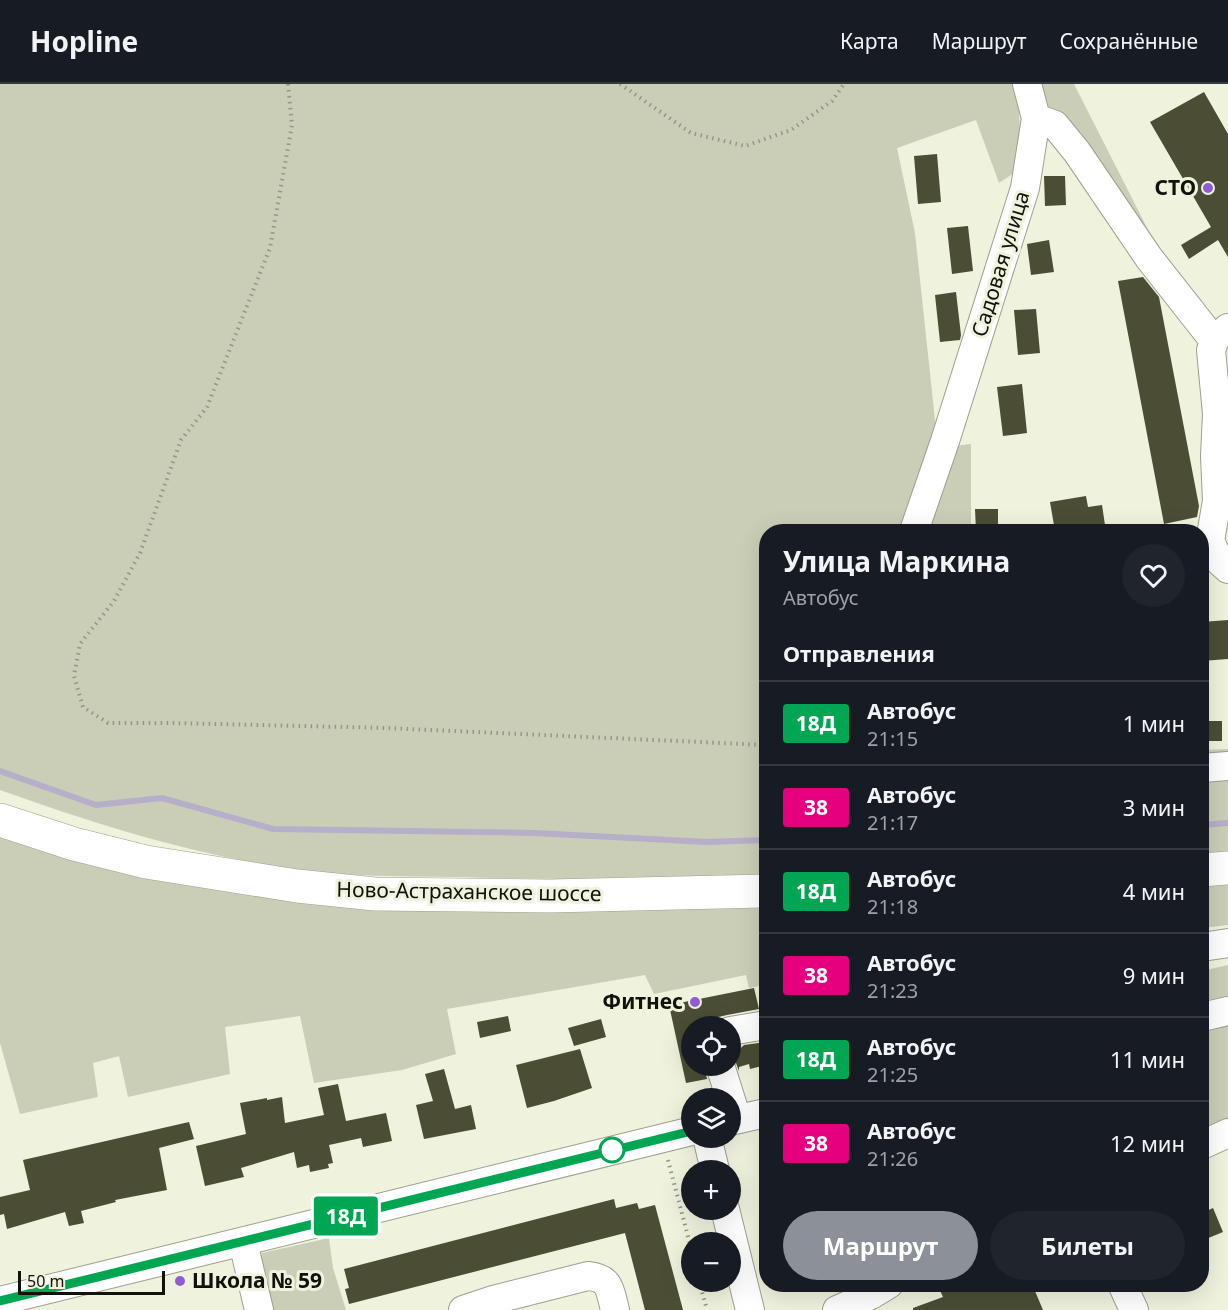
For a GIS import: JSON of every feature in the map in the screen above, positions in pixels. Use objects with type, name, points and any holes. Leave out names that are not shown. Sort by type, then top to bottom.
[{"type":"main road","name":"Ново-Астраханское шоссе","points":[[0,820],[74,844],[146,862],[297,886],[375,894],[550,896],[759,891]]},
{"type":"main road","points":[[1209,869],[1228,868]]},
{"type":"street","name":"Садовая улица","points":[[916,524],[1025,188],[1036,118],[1028,84]]},
{"type":"street","points":[[1036,118],[1055,125],[1077,152],[1149,258],[1208,333],[1221,333]]},
{"type":"street","points":[[1209,531],[1217,501],[1215,456],[1217,414],[1211,350],[1221,333]]},
{"type":"street","points":[[1209,546],[1228,569]]},
{"type":"street","points":[[1209,767],[1228,766]]},
{"type":"street","points":[[1209,946],[1228,943]]},
{"type":"street","points":[[1209,1015],[1228,1011]]},
{"type":"street","points":[[741,1029],[759,1026]]},
{"type":"street","points":[[741,1118],[759,1115]]},
{"type":"street","points":[[1209,1142],[1228,1132]]},
{"type":"street","points":[[0,1301],[681,1133]]},
{"type":"street","points":[[728,1220],[750,1310]]},
{"type":"street","points":[[243,1242],[259,1310]]},
{"type":"street","points":[[464,1310],[493,1300],[588,1276],[600,1277],[608,1284],[615,1310]]},
{"type":"street","points":[[837,1310],[875,1292]]},
{"type":"street","points":[[1126,1292],[1134,1310]]},
{"type":"path","points":[[288,84],[292,125],[270,248],[207,407],[180,440],[140,553],[114,601],[80,644],[74,676],[83,708],[108,723],[387,728],[759,745]]},
{"type":"path","points":[[620,84],[691,133],[745,146],[791,130],[832,101],[844,84]]},
{"type":"path","points":[[662,1137],[687,1232]]},
{"type":"path","points":[[702,1292],[707,1310]]},
{"type":"green space","points":[[0,84],[1074,84],[1171,275],[1019,99],[1018,166],[1013,173],[999,183],[976,120],[897,148],[915,233],[938,448],[971,444],[971,524],[759,524],[759,878],[573,879],[376,876],[314,872],[219,856],[182,847],[72,815],[0,790]]},
{"type":"green space","points":[[1228,749],[1228,853],[1209,854],[1209,750]]},
{"type":"green space","points":[[0,832],[143,874],[759,902],[759,986],[749,988],[746,975],[654,994],[645,975],[447,1009],[456,1054],[402,1070],[314,1083],[300,1016],[225,1027],[230,1074],[128,1097],[119,1056],[93,1063],[98,1097],[20,1114],[0,1043]]},
{"type":"green space","points":[[1228,876],[1228,925],[1209,927],[1209,877]]},
{"type":"green space","points":[[1228,965],[1228,1001],[1209,1005],[1209,969]]},
{"type":"green space","points":[[1228,1022],[1228,1126],[1209,1136],[1209,1027]]},
{"type":"green space","points":[[329,1238],[333,1268],[346,1310],[266,1310],[257,1272],[262,1253]]},
{"type":"building","name":"СТО","points":[[1204,92],[1228,134],[1228,257],[1218,240],[1189,259],[1181,245],[1211,227],[1150,122]]},
{"type":"building","points":[[937,154],[941,202],[918,204],[914,156]]},
{"type":"building","points":[[1044,176],[1065,176],[1066,205],[1045,206]]},
{"type":"building","points":[[968,226],[973,271],[952,274],[947,228]]},
{"type":"building","points":[[1049,240],[1054,272],[1031,275],[1027,244]]},
{"type":"building","points":[[1143,277],[1159,297],[1199,506],[1197,517],[1164,524],[1118,281]]},
{"type":"building","points":[[956,292],[960,340],[940,342],[935,295]]},
{"type":"building","points":[[1036,309],[1040,353],[1018,355],[1014,310]]},
{"type":"building","points":[[1022,384],[1027,433],[1003,436],[997,387]]},
{"type":"building","points":[[1086,496],[1088,507],[1102,505],[1105,524],[1054,524],[1050,502]]},
{"type":"building","points":[[975,509],[998,509],[998,524],[976,524]]},
{"type":"building","points":[[1228,620],[1228,659],[1209,660],[1209,621]]},
{"type":"building","points":[[1209,721],[1222,721],[1222,741],[1209,741]]},
{"type":"building","points":[[754,988],[759,1009],[723,1016],[681,1016],[681,1060],[669,1005]]},
{"type":"building","points":[[508,1016],[511,1031],[480,1038],[477,1022]]},
{"type":"building","points":[[601,1019],[606,1037],[574,1046],[568,1028]]},
{"type":"building","points":[[759,1043],[759,1067],[750,1069],[749,1064],[741,1066],[741,1048],[744,1045]]},
{"type":"building","points":[[580,1049],[592,1088],[527,1108],[516,1065]]},
{"type":"building","points":[[444,1069],[455,1109],[471,1105],[476,1129],[424,1139],[416,1105],[433,1101],[425,1074]]},
{"type":"building","points":[[684,1076],[706,1076],[707,1079],[686,1083]]},
{"type":"building","points":[[338,1084],[346,1121],[386,1113],[392,1141],[363,1147],[361,1138],[329,1145],[333,1163],[328,1164],[329,1168],[310,1172],[309,1165],[297,1168],[294,1152],[241,1168],[244,1177],[205,1186],[196,1146],[246,1134],[240,1103],[282,1097],[285,1123],[324,1115],[318,1088]]},
{"type":"building","points":[[189,1122],[194,1139],[159,1148],[167,1190],[115,1200],[116,1202],[81,1211],[84,1223],[69,1226],[65,1212],[7,1229],[4,1214],[0,1215],[0,1197],[30,1190],[23,1160]]},
{"type":"building","points":[[614,1199],[616,1208],[637,1203],[639,1209],[655,1205],[683,1310],[645,1310],[625,1233],[349,1304],[345,1289],[349,1288],[344,1269]]},
{"type":"building","points":[[1213,1208],[1223,1232],[1209,1238],[1209,1210]]},
{"type":"building","points":[[941,1292],[1035,1292],[1043,1310],[913,1310],[913,1308],[943,1297]]},
{"type":"waterway","points":[[0,771],[96,805],[162,798],[273,829],[535,833],[707,842],[759,840]]},
{"type":"waterway","points":[[1209,824],[1228,823]]},
{"type":"bus line","name":"18Д","points":[[0,1301],[681,1133]]},
{"type":"place","name":"СТО","points":[[1208,188]]},
{"type":"place","name":"Фитнес","points":[[695,1002]]},
{"type":"place","name":"Школа № 59","points":[[180,1281]]}]
